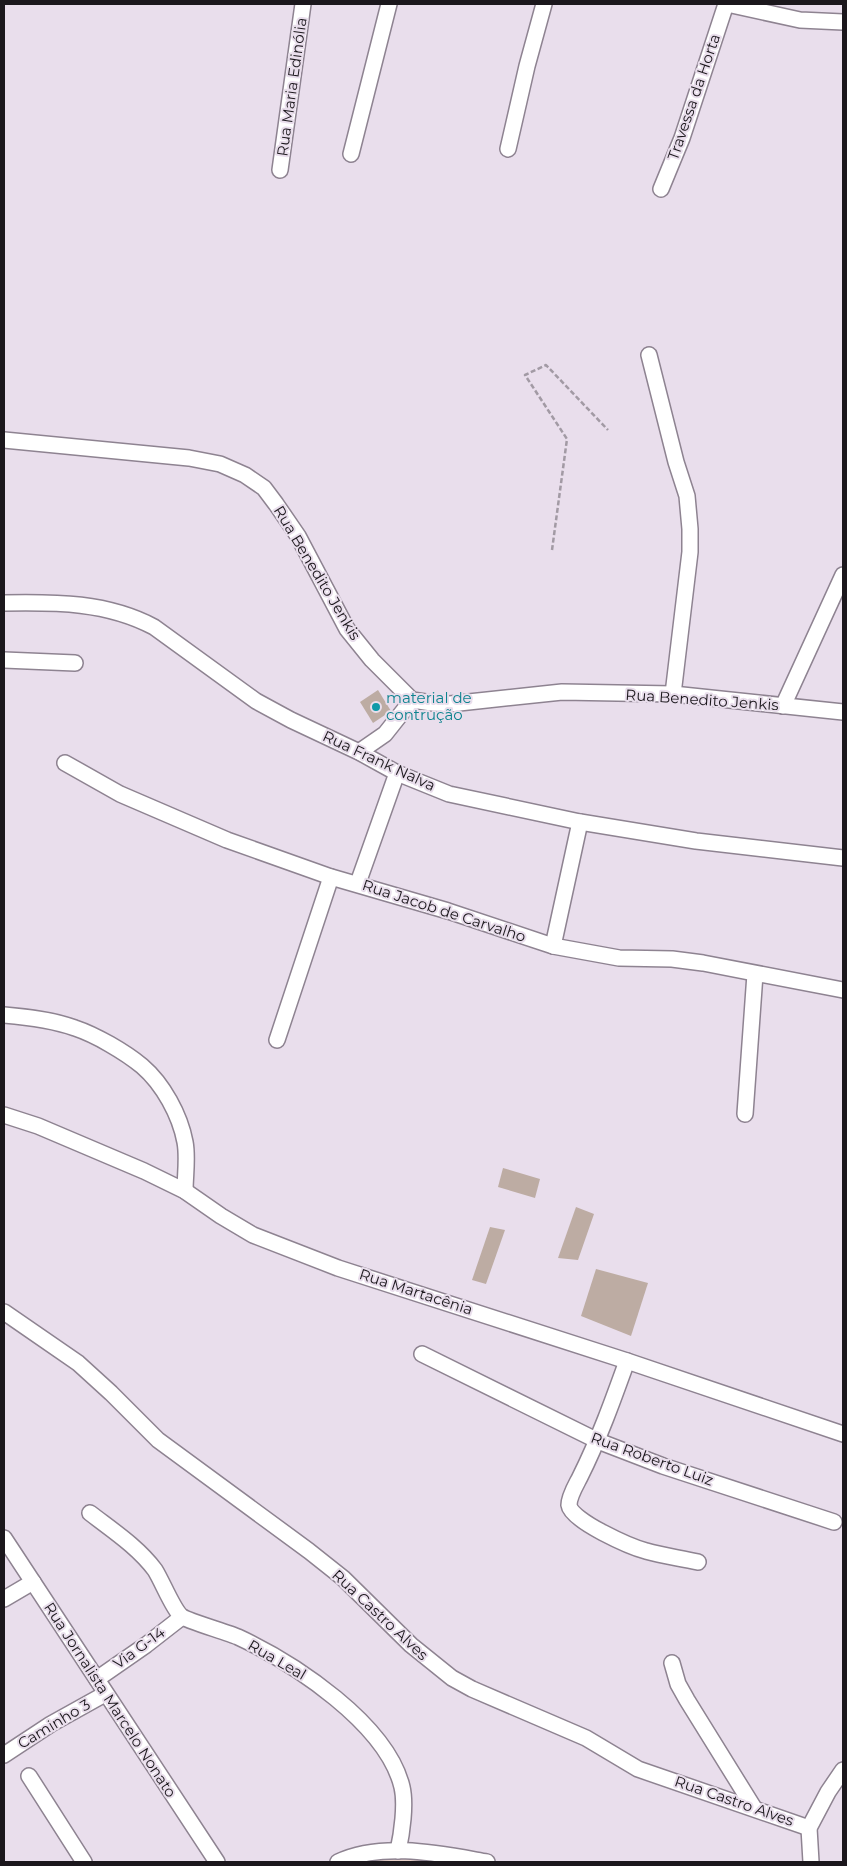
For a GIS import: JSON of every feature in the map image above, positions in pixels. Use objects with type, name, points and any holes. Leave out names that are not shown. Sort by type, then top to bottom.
[{"type":"street","name":"Rua Maria Edinólia","points":[[280,170],[303,4]]},
{"type":"street","points":[[352,154],[389,4]]},
{"type":"street","points":[[508,149],[527,66],[544,4]]},
{"type":"street","points":[[727,4],[800,20],[843,22]]},
{"type":"street","name":"Travessa da Horta","points":[[661,189],[685,130],[727,4]]},
{"type":"street","points":[[649,355],[676,462],[687,496],[690,529],[690,552],[673,694]]},
{"type":"street","name":"Rua Benedito Jenkis","points":[[4,440],[189,458],[220,464],[245,475],[264,488],[298,536],[347,629],[372,660],[412,700],[432,704],[450,704],[562,692],[673,694],[843,712]]},
{"type":"street","points":[[783,706],[843,575]]},
{"type":"street","name":"Rua Frank Nalva","points":[[4,603],[79,604],[136,617],[154,627],[256,701],[397,773],[449,794],[580,822],[696,841],[843,858]]},
{"type":"street","points":[[4,660],[75,663]]},
{"type":"street","points":[[358,752],[385,734],[412,700]]},
{"type":"street","name":"Rua Jacob de Carvalho","points":[[65,763],[120,794],[228,840],[331,877],[493,925],[553,946],[619,958],[672,959],[703,963],[843,990]]},
{"type":"street","points":[[358,884],[397,773]]},
{"type":"street","points":[[553,946],[580,822]]},
{"type":"street","points":[[277,1040],[331,877]]},
{"type":"street","points":[[745,1114],[754,974]]},
{"type":"street","points":[[4,1015],[47,1020],[76,1028],[111,1046],[142,1066],[160,1085],[180,1123],[186,1144],[185,1191]]},
{"type":"street","name":"Rua Martacênia","points":[[4,1115],[38,1126],[127,1163],[185,1191],[253,1235],[338,1268],[627,1361],[843,1434]]},
{"type":"street","name":"Rua Castro Alves","points":[[4,1312],[78,1363],[158,1440],[343,1578],[411,1645],[452,1678],[472,1689],[586,1738],[638,1769],[809,1828]]},
{"type":"street","name":"Rua Roberto Luiz","points":[[422,1354],[598,1442],[663,1466],[834,1522]]},
{"type":"street","points":[[627,1361],[598,1442],[572,1494],[569,1505],[572,1512],[582,1521],[616,1539],[643,1550],[698,1562]]},
{"type":"street","points":[[90,1513],[132,1546],[154,1570],[182,1617]]},
{"type":"street","name":"Rua Jornalista Marcelo Nonato","points":[[4,1538],[217,1862]]},
{"type":"street","points":[[4,1600],[33,1582]]},
{"type":"street","name":"Via G-14","points":[[97,1679],[182,1617]]},
{"type":"street","name":"Rua Leal","points":[[182,1617],[237,1637],[265,1651],[303,1674],[332,1696],[362,1723],[386,1751],[403,1789],[398,1851]]},
{"type":"street","points":[[672,1663],[678,1684],[687,1700],[754,1808]]},
{"type":"street","name":"Caminho 3","points":[[4,1755],[51,1724],[105,1694]]},
{"type":"street","points":[[811,1862],[809,1828],[828,1792],[843,1770]]},
{"type":"street","points":[[29,1776],[84,1862]]},
{"type":"street","points":[[338,1862],[362,1853],[380,1850],[457,1857],[487,1862]]},
{"type":"path","points":[[552,550],[566,439],[525,375],[546,365],[608,430]]},
{"type":"shaded area","points":[[391,1854],[452,1862],[361,1862],[360,1860]]},
{"type":"building","name":"material de contrução","points":[[378,690],[391,711],[373,723],[360,702]]},
{"type":"building","points":[[503,1168],[540,1179],[535,1198],[498,1187]]},
{"type":"building","points":[[576,1207],[594,1214],[578,1260],[558,1258]]},
{"type":"building","points":[[490,1227],[505,1230],[486,1284],[472,1280]]},
{"type":"building","points":[[596,1269],[648,1283],[631,1336],[581,1316]]},
{"type":"place","name":"material de contrução","points":[[376,707]]}]
